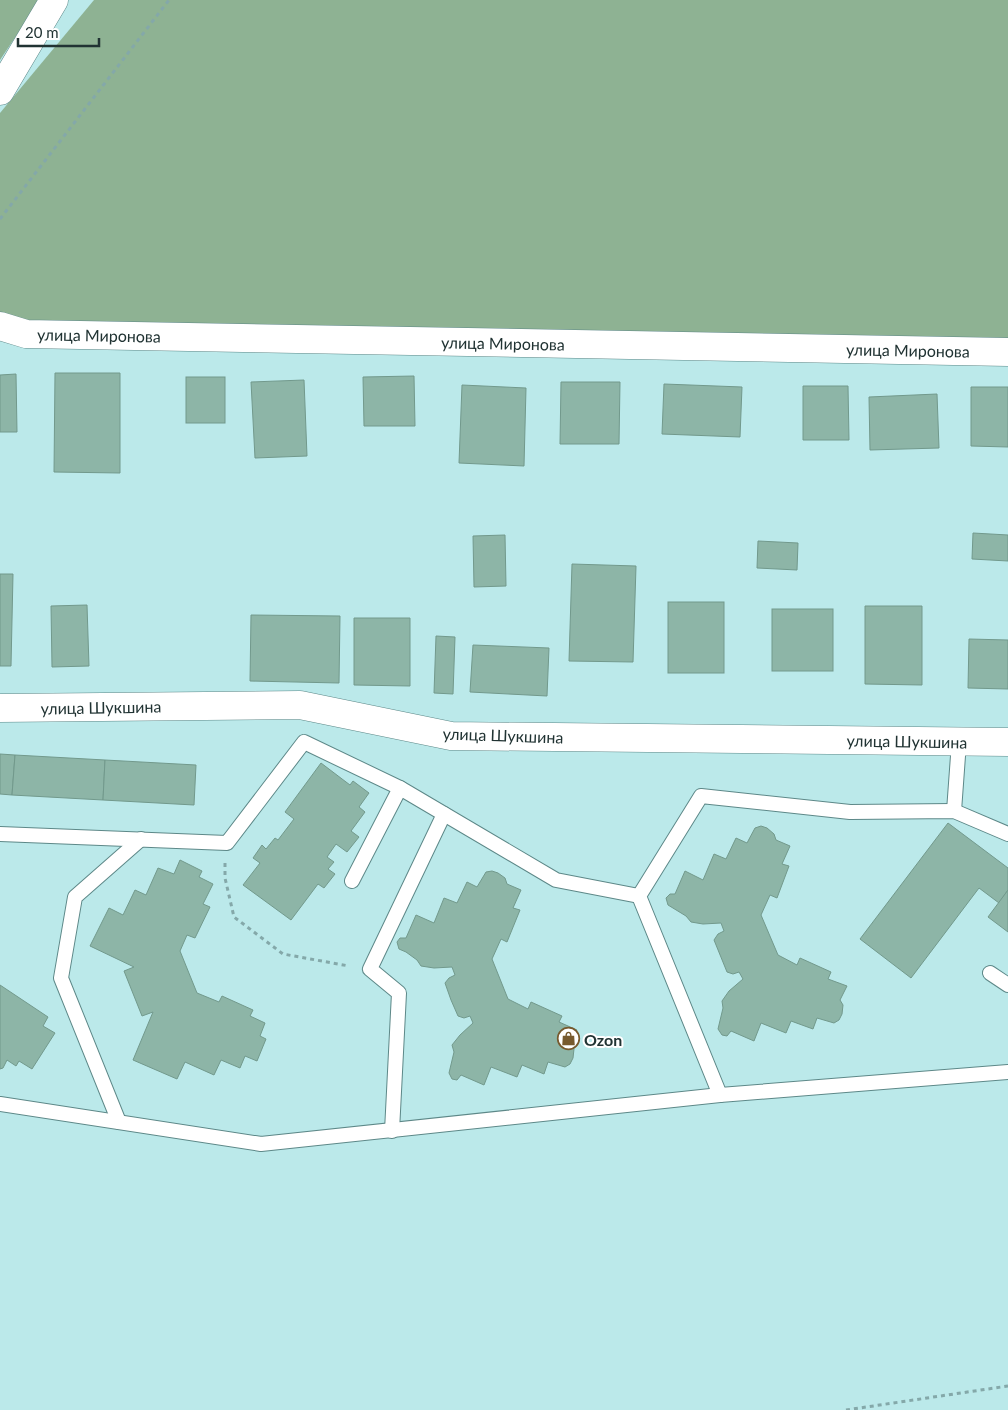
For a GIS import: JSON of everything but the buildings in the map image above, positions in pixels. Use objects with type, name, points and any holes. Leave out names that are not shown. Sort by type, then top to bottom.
[{"type":"street","points":[[0,91],[54,0]]},
{"type":"street","name":"улица Миронова","points":[[0,326],[26,334],[1008,352]]},
{"type":"street","name":"улица Шукшина","points":[[0,708],[300,704],[451,736],[1008,742]]},
{"type":"lane","points":[[0,834],[227,843],[304,742],[400,788],[556,880],[639,896]]},
{"type":"lane","points":[[954,811],[958,742]]},
{"type":"lane","points":[[352,881],[400,788]]},
{"type":"lane","points":[[639,896],[701,796],[850,812],[954,811],[1008,834]]},
{"type":"lane","points":[[392,1130],[399,994],[370,969],[444,814]]},
{"type":"lane","points":[[119,1122],[61,978],[75,897],[142,839]]},
{"type":"lane","points":[[639,896],[720,1095]]},
{"type":"lane","points":[[990,973],[1008,985]]},
{"type":"lane","points":[[0,1104],[261,1144],[720,1095],[1008,1072]]},
{"type":"path","points":[[0,219],[169,0]]},
{"type":"path","points":[[227,843],[225,878],[234,916],[283,954],[370,969]]},
{"type":"path","points":[[846,1410],[1008,1386]]},
{"type":"green space","points":[[0,0],[40,0],[0,60]]},
{"type":"green space","points":[[94,0],[1008,0],[1008,352],[0,326],[0,113]]},
{"type":"place","name":"Ozon","points":[[568,1039]]}]
